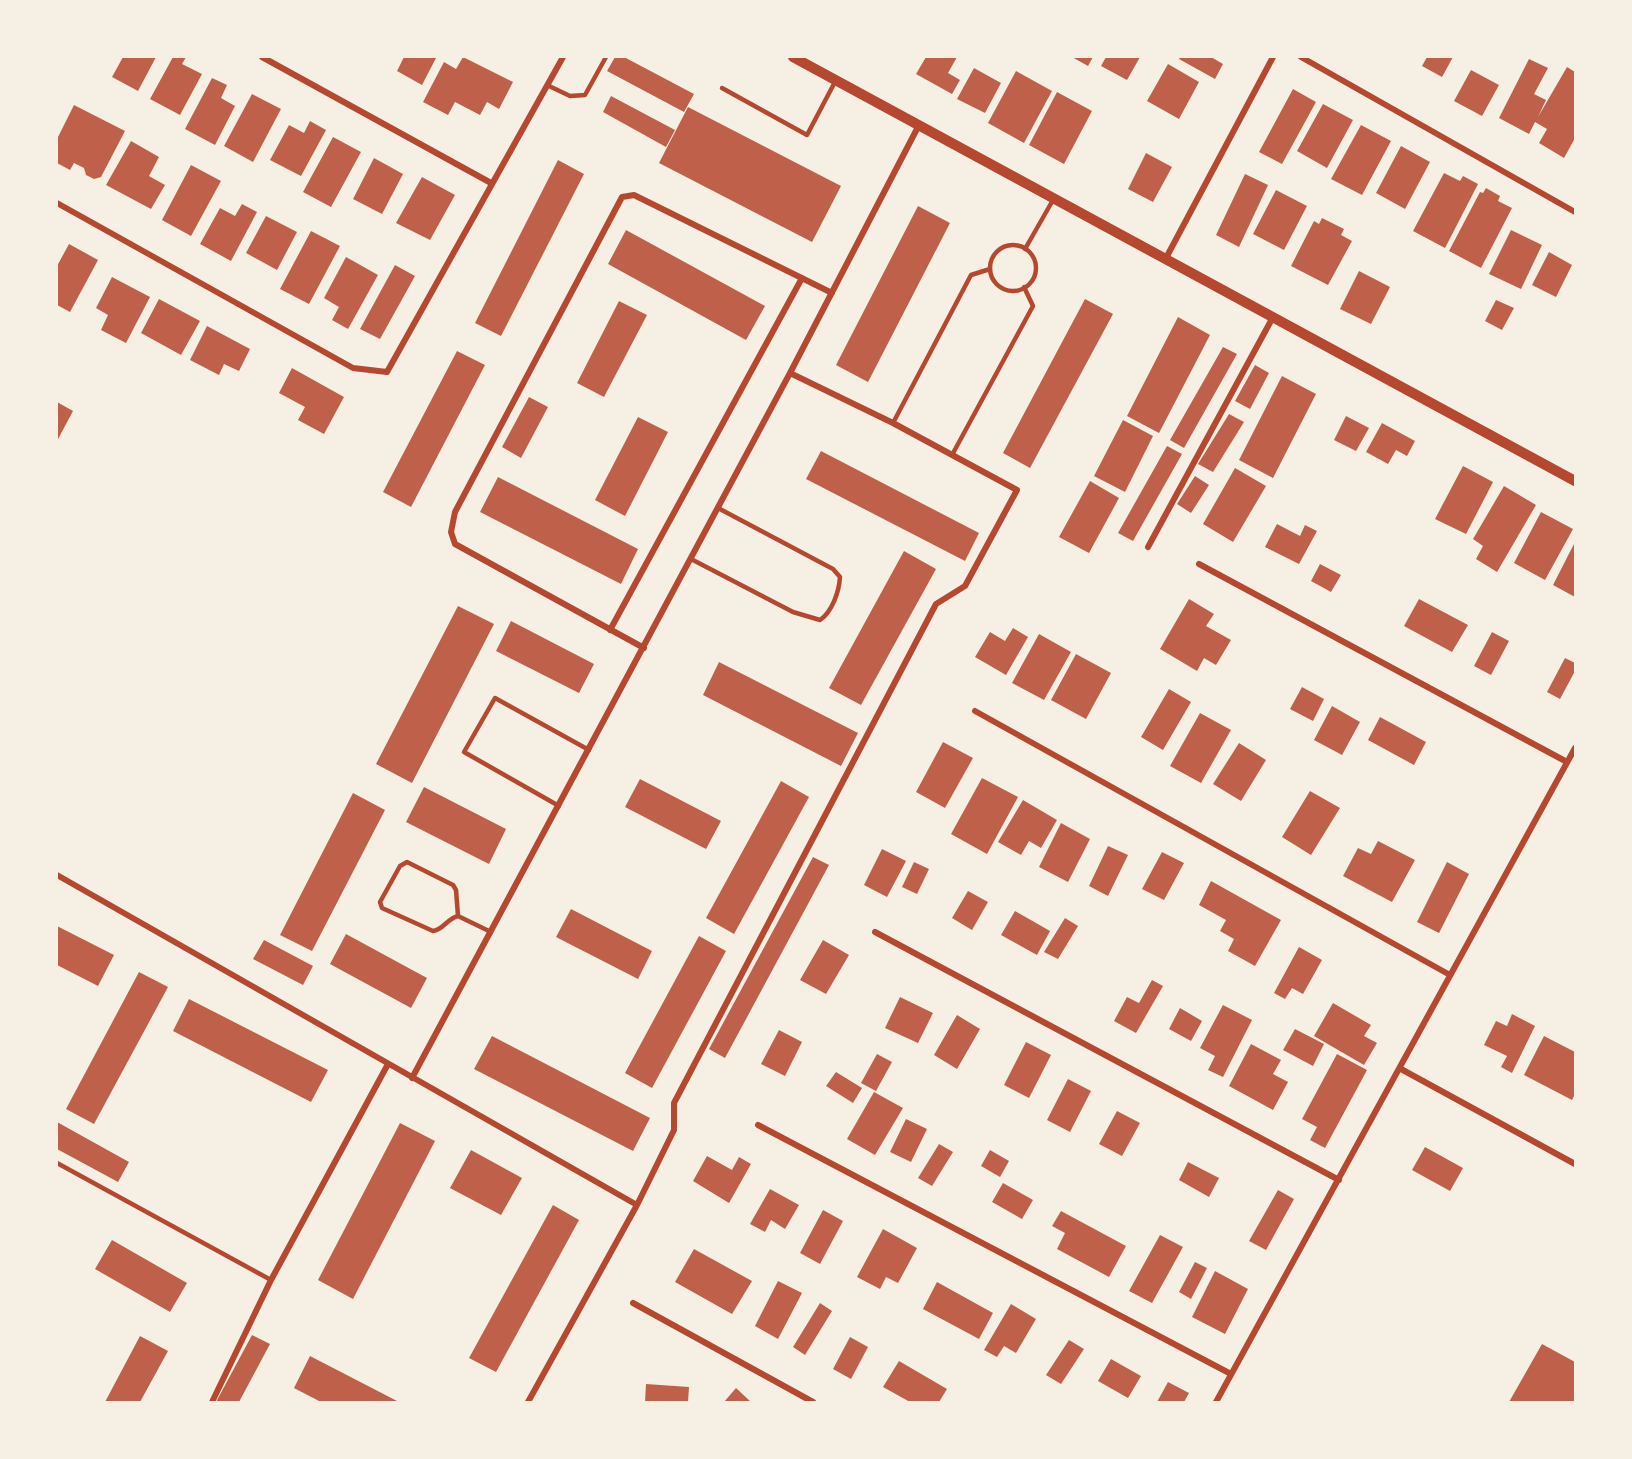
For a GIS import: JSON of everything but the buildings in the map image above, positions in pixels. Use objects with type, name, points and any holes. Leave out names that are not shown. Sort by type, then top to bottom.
[{"type":"street","points":[[262,57],[491,183]]},
{"type":"street","points":[[57,203],[353,368],[387,372],[563,57]]},
{"type":"street","points":[[793,57],[1575,481]]},
{"type":"street","points":[[1166,258],[1273,57]]},
{"type":"street","points":[[1301,57],[1575,213]]},
{"type":"street","points":[[412,1078],[644,648],[919,125]]},
{"type":"street","points":[[644,648],[455,544],[451,532],[455,512],[622,197],[634,195],[832,293]]},
{"type":"street","points":[[610,630],[802,278]]},
{"type":"street","points":[[1148,548],[1273,317]]},
{"type":"street","points":[[528,1402],[637,1205],[674,1130],[674,1103],[936,604],[965,586],[1017,490],[893,423],[790,373]]},
{"type":"street","points":[[1198,564],[1567,762]]},
{"type":"street","points":[[975,711],[1450,975]]},
{"type":"street","points":[[1216,1402],[1401,1069],[1575,748]]},
{"type":"street","points":[[57,875],[637,1205]]},
{"type":"street","points":[[875,932],[1339,1180]]},
{"type":"street","points":[[212,1402],[271,1280],[388,1064]]},
{"type":"street","points":[[1401,1069],[1575,1164]]},
{"type":"street","points":[[758,1125],[1231,1374]]},
{"type":"street","points":[[633,1303],[813,1402]]},
{"type":"lane","points":[[547,86],[570,96],[585,95],[606,57]]},
{"type":"lane","points":[[722,88],[807,135],[836,80]]},
{"type":"lane","points":[[1025,249],[1055,198]]},
{"type":"lane","points":[[1018,246],[1025,249],[1031,254],[1035,269],[1030,283],[1017,291],[1002,288],[992,278],[990,269],[993,256],[1004,247],[1018,246]]},
{"type":"lane","points":[[893,423],[971,275],[990,269]]},
{"type":"lane","points":[[952,455],[1033,306],[1024,287]]},
{"type":"lane","points":[[691,559],[793,612],[820,620],[826,617],[840,588],[840,578],[833,569],[718,508]]},
{"type":"lane","points":[[559,806],[464,752],[495,698],[589,750]]},
{"type":"lane","points":[[406,862],[453,885],[456,890],[458,916],[433,931],[382,908],[380,902],[400,866],[406,862]]},
{"type":"lane","points":[[458,916],[491,932]]},
{"type":"lane","points":[[57,1163],[271,1280]]}]
